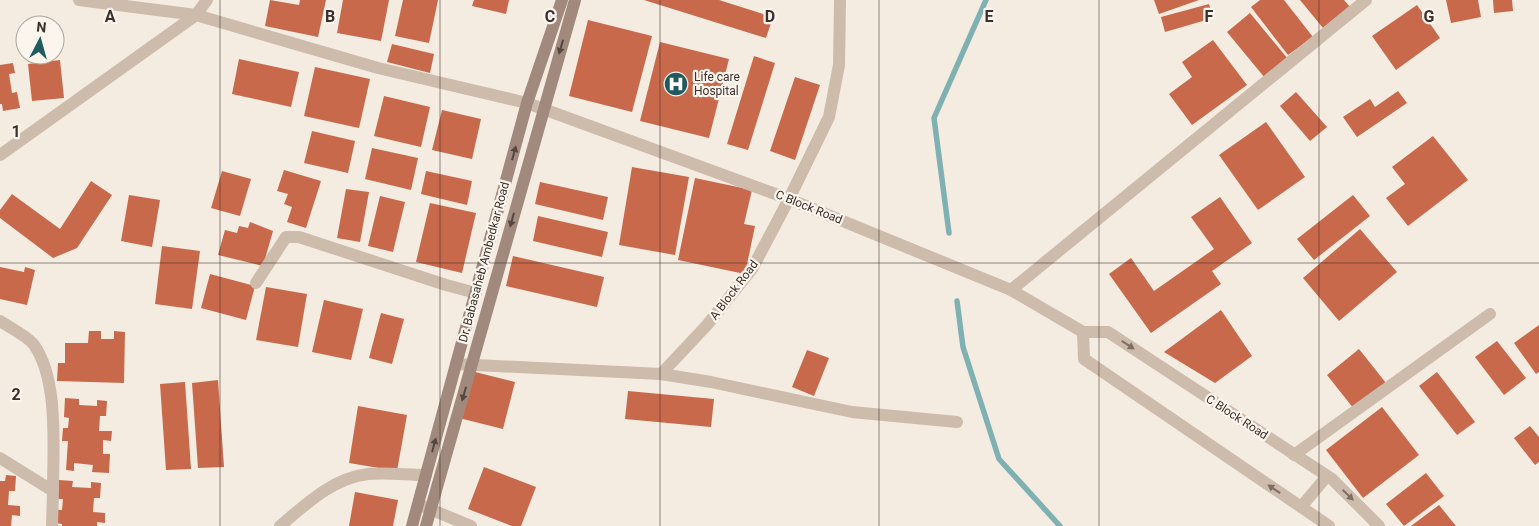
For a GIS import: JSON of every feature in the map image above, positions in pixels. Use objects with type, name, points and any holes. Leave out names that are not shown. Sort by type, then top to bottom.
[{"type":"main road","name":"Dr. Babasaheb Ambedkar Road","points":[[412,526],[527,103],[562,0]]},
{"type":"main road","name":"Dr. Babasaheb Ambedkar Road","points":[[426,526],[575,0]]},
{"type":"street","name":"C Block Road","points":[[79,0],[196,15],[378,68],[527,103],[789,199],[1011,290],[1083,332],[1108,332],[1326,476],[1379,526]]},
{"type":"street","points":[[0,155],[196,15],[208,0]]},
{"type":"street","name":"A Block Road","points":[[661,374],[707,325],[752,269],[829,117],[839,65],[840,0]]},
{"type":"street","points":[[1011,290],[1366,0]]},
{"type":"street","points":[[256,283],[286,238],[299,237],[476,293]]},
{"type":"street","points":[[1294,455],[1490,314]]},
{"type":"street","points":[[0,321],[34,343],[46,368],[52,411],[52,526]]},
{"type":"street","points":[[1083,332],[1084,359],[1329,526]]},
{"type":"street","points":[[456,364],[661,374],[711,382],[852,412],[957,422]]},
{"type":"street","points":[[0,458],[53,491]]},
{"type":"street","points":[[280,526],[328,489],[349,478],[369,474],[426,475]]},
{"type":"street","points":[[1301,507],[1326,476]]},
{"type":"street","points":[[418,504],[472,526]]},
{"type":"building","points":[[270,0],[299,5],[300,0],[326,0],[318,37],[265,26]]},
{"type":"building","points":[[343,0],[389,0],[381,41],[337,33]]},
{"type":"building","points":[[403,0],[438,0],[429,43],[395,36]]},
{"type":"building","points":[[474,0],[509,0],[506,14],[472,6]]},
{"type":"building","points":[[644,0],[719,0],[773,17],[766,38]]},
{"type":"building","points":[[1154,0],[1199,0],[1159,14]]},
{"type":"building","points":[[1260,0],[1284,0],[1313,37],[1288,55],[1251,7]]},
{"type":"building","points":[[1300,0],[1344,0],[1350,7],[1323,28]]},
{"type":"building","points":[[1446,0],[1478,0],[1481,17],[1451,23]]},
{"type":"building","points":[[1493,0],[1512,0],[1513,11],[1494,13]]},
{"type":"building","points":[[1209,4],[1213,18],[1165,32],[1161,17]]},
{"type":"building","points":[[1417,5],[1440,38],[1396,70],[1372,36]]},
{"type":"building","points":[[1250,13],[1288,59],[1265,78],[1227,32]]},
{"type":"building","points":[[588,20],[652,36],[632,112],[569,96]]},
{"type":"building","points":[[1213,40],[1247,85],[1192,125],[1169,94],[1192,77],[1182,62]]},
{"type":"building","points":[[660,42],[729,59],[709,138],[640,121]]},
{"type":"building","points":[[392,44],[434,54],[430,73],[387,62]]},
{"type":"building","points":[[754,56],[775,63],[748,150],[727,144]]},
{"type":"building","points":[[239,59],[299,72],[291,107],[232,94]]},
{"type":"building","points":[[13,63],[15,73],[9,74],[12,93],[17,92],[20,108],[3,111],[2,104],[0,104],[0,65]]},
{"type":"building","points":[[28,65],[61,65],[64,98],[32,101]]},
{"type":"building","points":[[315,67],[370,79],[359,128],[304,116]]},
{"type":"building","points":[[795,77],[820,85],[795,160],[770,151]]},
{"type":"building","points":[[1398,91],[1407,103],[1357,137],[1343,117],[1370,99],[1375,107]]},
{"type":"building","points":[[1296,92],[1327,127],[1310,141],[1280,106]]},
{"type":"building","points":[[384,96],[430,107],[421,147],[374,136]]},
{"type":"building","points":[[442,110],[481,119],[472,159],[432,150]]},
{"type":"building","points":[[1266,122],[1305,177],[1258,210],[1219,155]]},
{"type":"building","points":[[312,131],[355,141],[348,173],[304,163]]},
{"type":"building","points":[[1433,136],[1468,180],[1408,226],[1386,198],[1405,184],[1392,167]]},
{"type":"building","points":[[372,148],[418,158],[411,190],[365,179]]},
{"type":"building","points":[[632,167],[689,177],[675,255],[619,245]]},
{"type":"building","points":[[284,170],[321,181],[306,228],[287,222],[292,207],[284,204],[288,194],[277,191]]},
{"type":"building","points":[[222,171],[251,179],[240,216],[211,208]]},
{"type":"building","points":[[426,171],[472,181],[467,205],[421,194]]},
{"type":"building","points":[[695,178],[752,190],[744,224],[755,226],[745,274],[678,260]]},
{"type":"building","points":[[91,181],[112,195],[77,248],[53,258],[0,218],[0,210],[12,194],[60,229]]},
{"type":"building","points":[[540,182],[608,197],[603,220],[535,204]]},
{"type":"building","points":[[346,189],[369,192],[360,242],[337,238]]},
{"type":"building","points":[[129,195],[160,200],[152,247],[121,241]]},
{"type":"building","points":[[1353,195],[1370,216],[1314,260],[1297,239]]},
{"type":"building","points":[[380,196],[405,202],[393,252],[368,246]]},
{"type":"building","points":[[1220,197],[1252,243],[1212,271],[1221,284],[1151,333],[1109,274],[1131,258],[1154,291],[1214,249],[1191,217]]},
{"type":"building","points":[[430,203],[476,213],[462,273],[416,262]]},
{"type":"building","points":[[538,216],[608,232],[602,257],[533,241]]},
{"type":"building","points":[[250,222],[273,231],[263,266],[218,255],[225,230],[237,233],[239,226],[248,228]]},
{"type":"building","points":[[1360,229],[1397,272],[1339,321],[1303,278]]},
{"type":"building","points":[[162,246],[200,251],[192,309],[155,304]]},
{"type":"building","points":[[513,256],[604,277],[597,307],[506,286]]},
{"type":"building","points":[[0,267],[24,272],[25,267],[35,270],[27,305],[0,299]]},
{"type":"building","points":[[210,274],[255,286],[246,320],[201,308]]},
{"type":"building","points":[[266,287],[307,294],[298,347],[256,340]]},
{"type":"building","points":[[324,300],[363,309],[351,360],[312,352]]},
{"type":"building","points":[[1221,310],[1252,356],[1215,383],[1164,352]]},
{"type":"building","points":[[381,313],[404,319],[392,364],[369,358]]},
{"type":"building","points":[[1539,325],[1539,372],[1536,374],[1514,343]]},
{"type":"building","points":[[89,331],[101,331],[101,339],[114,339],[114,331],[125,332],[124,383],[57,381],[58,363],[65,363],[65,343],[88,343]]},
{"type":"building","points":[[1497,341],[1526,378],[1504,395],[1475,357]]},
{"type":"building","points":[[1359,349],[1386,383],[1354,409],[1327,375]]},
{"type":"building","points":[[807,350],[829,358],[814,396],[792,387]]},
{"type":"building","points":[[471,371],[515,382],[503,429],[459,418]]},
{"type":"building","points":[[1437,372],[1475,422],[1457,435],[1419,386]]},
{"type":"building","points":[[218,380],[224,467],[198,468],[192,383]]},
{"type":"building","points":[[185,382],[191,469],[166,470],[160,384]]},
{"type":"building","points":[[628,391],[714,399],[711,427],[625,419]]},
{"type":"building","points":[[65,398],[79,399],[79,405],[97,406],[97,400],[107,401],[106,416],[100,416],[99,431],[112,431],[111,441],[103,440],[103,454],[110,454],[109,473],[92,472],[93,465],[74,463],[74,471],[66,470],[68,441],[62,441],[63,428],[68,428],[69,418],[64,417]]},
{"type":"building","points":[[358,406],[407,415],[397,471],[349,463]]},
{"type":"building","points":[[1382,407],[1419,455],[1363,498],[1326,450]]},
{"type":"building","points":[[1530,426],[1539,437],[1539,462],[1535,465],[1514,438]]},
{"type":"building","points":[[484,467],[536,487],[521,526],[512,526],[468,509]]},
{"type":"building","points":[[1426,473],[1444,496],[1404,526],[1386,504]]},
{"type":"building","points":[[6,475],[16,476],[15,491],[9,491],[8,505],[20,506],[20,516],[12,515],[11,526],[0,526],[0,481],[5,481]]},
{"type":"building","points":[[59,480],[73,481],[72,487],[91,488],[91,482],[101,483],[100,498],[94,498],[93,512],[105,513],[105,523],[97,522],[97,526],[62,526],[62,524],[55,523],[57,510],[62,510],[63,499],[57,499]]},
{"type":"building","points":[[355,492],[398,500],[393,526],[349,526]]},
{"type":"building","points":[[1439,505],[1456,526],[1411,526]]},
{"type":"waterway","points":[[949,233],[934,118],[986,0]]},
{"type":"waterway","points":[[957,301],[963,347],[999,459],[1060,526]]},
{"type":"place","name":"Life care Hospital","points":[[676,84]]}]
